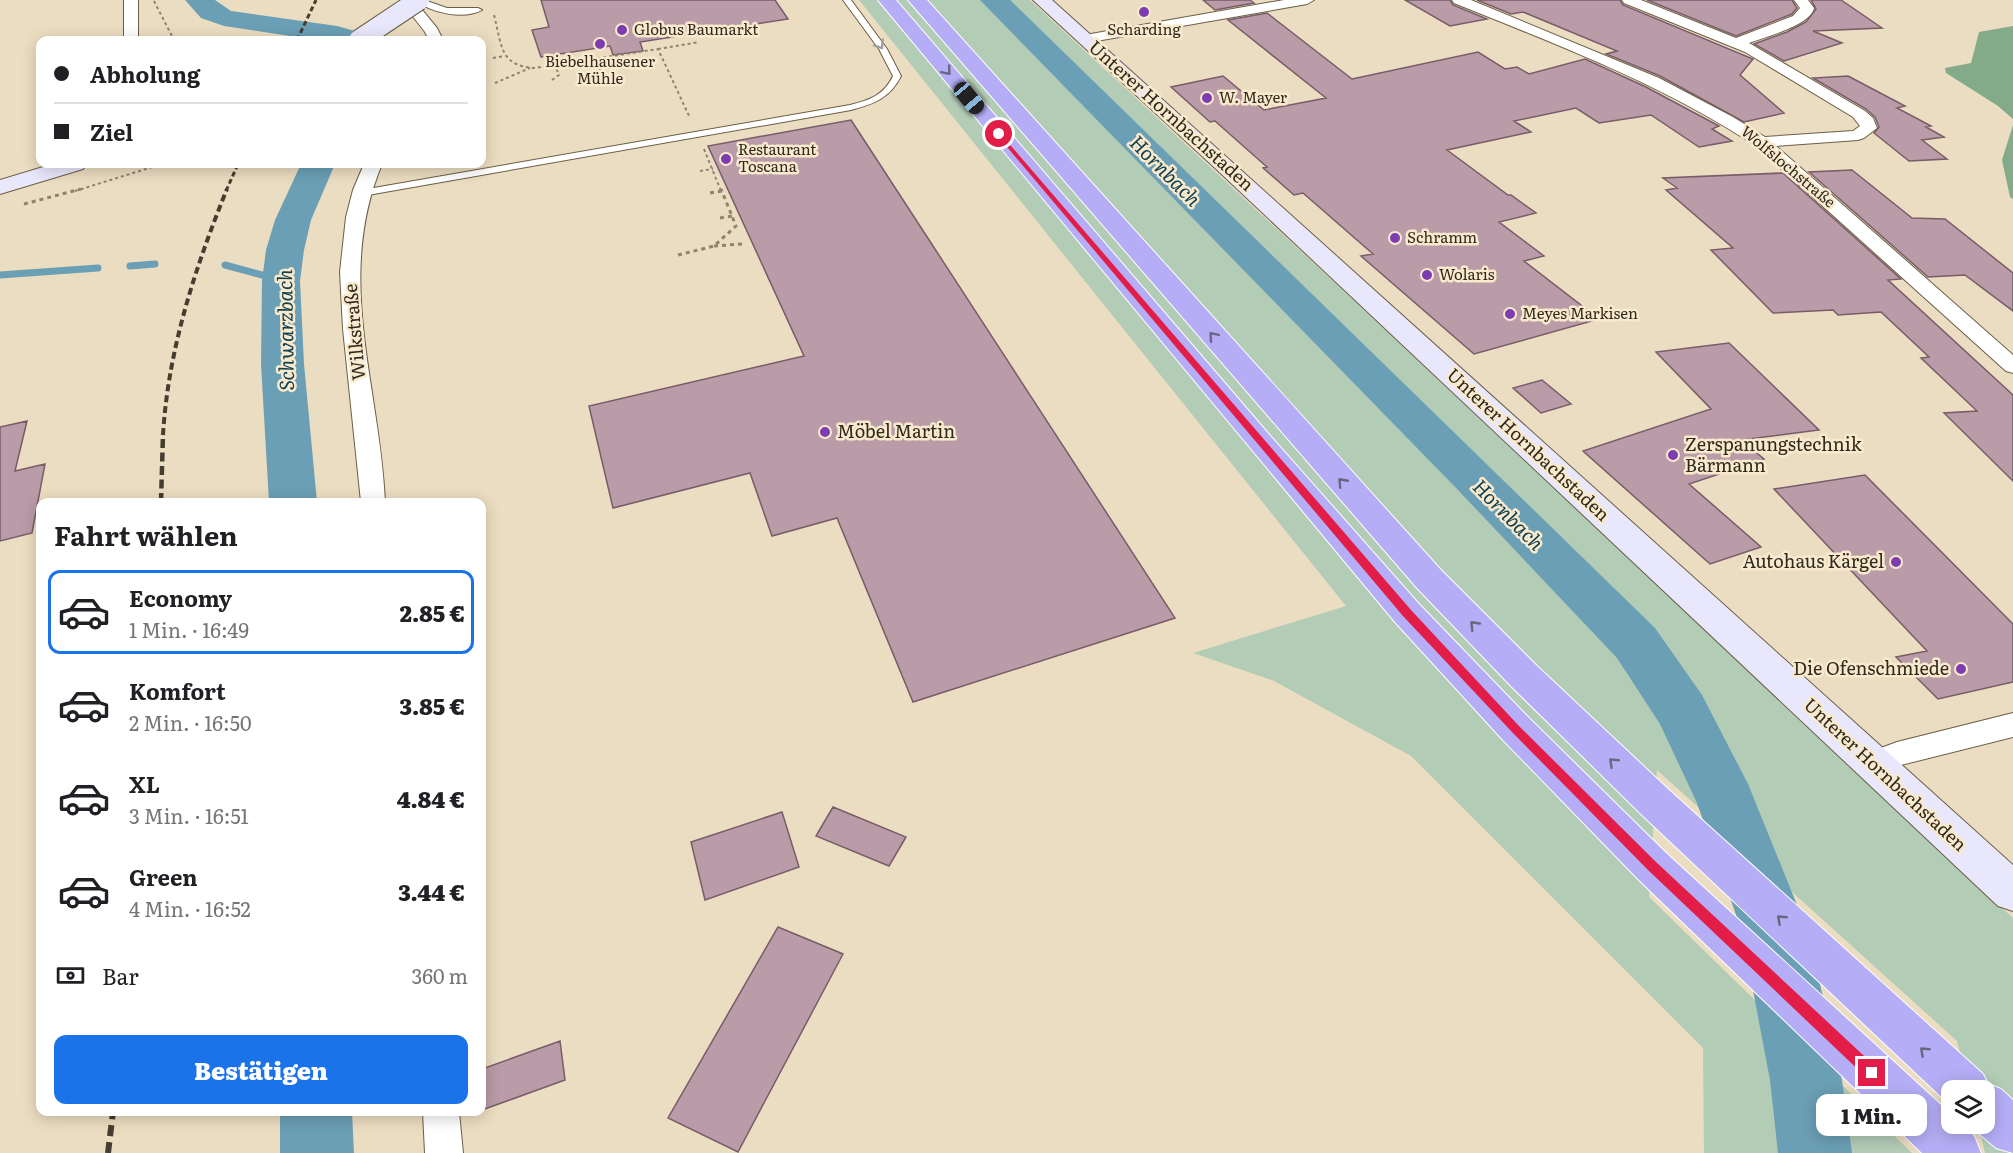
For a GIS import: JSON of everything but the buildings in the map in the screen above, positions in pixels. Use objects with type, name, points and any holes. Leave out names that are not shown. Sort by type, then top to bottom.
[{"type":"highway","points":[[887,0],[1249,430],[1407,613],[1516,729],[1652,866],[1957,1153]]},
{"type":"highway","points":[[917,0],[1429,579],[1524,676],[1655,802],[1956,1080]]},
{"type":"highway","points":[[1995,1115],[2013,1131]]},
{"type":"street","points":[[131,0],[131,36]]},
{"type":"street","points":[[407,0],[434,36]]},
{"type":"street","points":[[365,36],[419,0]]},
{"type":"street","name":"Unterer Hornbachstaden","points":[[1042,0],[1232,171],[2013,892]]},
{"type":"street","points":[[1085,39],[1307,0]]},
{"type":"street","name":"Wolfslochstraße","points":[[1459,0],[1666,87],[1737,124],[1762,142],[2013,366]]},
{"type":"street","points":[[1629,0],[1737,43],[1859,114],[1867,121],[1869,128],[1858,135],[1845,137],[1762,142]]},
{"type":"street","points":[[1737,43],[1798,19],[1806,13],[1807,8],[1801,0]]},
{"type":"street","points":[[0,187],[62,168]]},
{"type":"street","name":"Wilkstraße","points":[[371,168],[354,224],[350,253],[352,322],[373,498]]},
{"type":"street","points":[[1872,764],[1897,754],[2013,725]]},
{"type":"street","points":[[441,1116],[444,1153]]},
{"type":"lane","points":[[419,0],[441,10],[458,12],[478,10]]},
{"type":"lane","points":[[362,193],[851,107],[878,99],[892,89],[897,76],[883,49],[847,0]]},
{"type":"path","points":[[153,0],[172,36]]},
{"type":"path","points":[[491,7],[505,56],[519,67],[555,65],[699,42]]},
{"type":"path","points":[[658,49],[698,134],[736,226],[714,246]]},
{"type":"path","points":[[494,58],[505,56]]},
{"type":"path","points":[[594,73],[602,69],[598,58]]},
{"type":"path","points":[[552,80],[559,75],[555,65]]},
{"type":"path","points":[[495,83],[531,68]]},
{"type":"path","points":[[21,205],[102,184],[150,168]]},
{"type":"path","points":[[700,171],[712,169]]},
{"type":"path","points":[[710,193],[722,191]]},
{"type":"path","points":[[720,218],[732,216]]},
{"type":"path","points":[[678,255],[714,246],[742,244]]},
{"type":"green space","points":[[859,0],[1030,0],[1498,434],[2013,918],[2013,1153],[1985,1153],[1980,1134],[1995,1134],[1995,1080],[1967,1080],[1957,1041],[1657,770],[1649,897],[1912,1153],[1704,1153],[1703,1048],[1411,756],[1274,681],[1193,653],[1346,606]]},
{"type":"green space","points":[[2013,26],[2013,119],[1998,106],[1946,73],[1945,68],[1971,63],[1979,32]]},
{"type":"green space","points":[[2013,125],[2013,199],[2010,197],[2002,160]]},
{"type":"waterway","name":"Schwarzbach","points":[[199,0],[211,12],[224,18],[341,36]]},
{"type":"waterway","name":"Hornbach","points":[[994,0],[1475,479],[1636,643],[1682,711],[1727,803],[1775,932],[1806,1080],[1815,1153]]},
{"type":"waterway","name":"Schwarzbach","points":[[293,498],[282,364],[280,308],[282,266],[293,220],[316,168]]},
{"type":"waterway","points":[[130,266],[155,264]]},
{"type":"waterway","points":[[225,265],[281,280]]},
{"type":"waterway","points":[[0,275],[98,268]]},
{"type":"waterway","name":"Schwarzbach","points":[[316,1116],[317,1153]]},
{"type":"railway","points":[[299,36],[316,0]]},
{"type":"railway","points":[[226,191],[236,168]]},
{"type":"railway","points":[[163,435],[171,372],[185,310],[204,249],[227,189]]},
{"type":"railway","points":[[161,498],[163,434]]},
{"type":"railway","points":[[108,1153],[113,1116]]},
{"type":"place","name":"Scharding","points":[[1144,12]]},
{"type":"place","name":"Globus Baumarkt","points":[[622,30]]},
{"type":"place","name":"Biebelhausener Mühle","points":[[600,44]]},
{"type":"place","name":"W. Mayer","points":[[1207,98]]},
{"type":"place","name":"Restaurant Toscana","points":[[726,159]]},
{"type":"place","name":"Schramm","points":[[1395,238]]},
{"type":"place","name":"Wolaris","points":[[1427,275]]},
{"type":"place","name":"Meyes Markisen","points":[[1510,314]]},
{"type":"place","name":"Möbel Martin","points":[[825,432]]},
{"type":"place","name":"Zerspanungstechnik Bärmann","points":[[1673,455]]},
{"type":"place","name":"Autohaus Kärgel","points":[[1896,562]]},
{"type":"place","name":"Die Ofenschmiede","points":[[1961,669]]},
{"type":"route","points":[[999,134],[1407,613],[1516,729],[1652,866],[1872,1073]]}]
